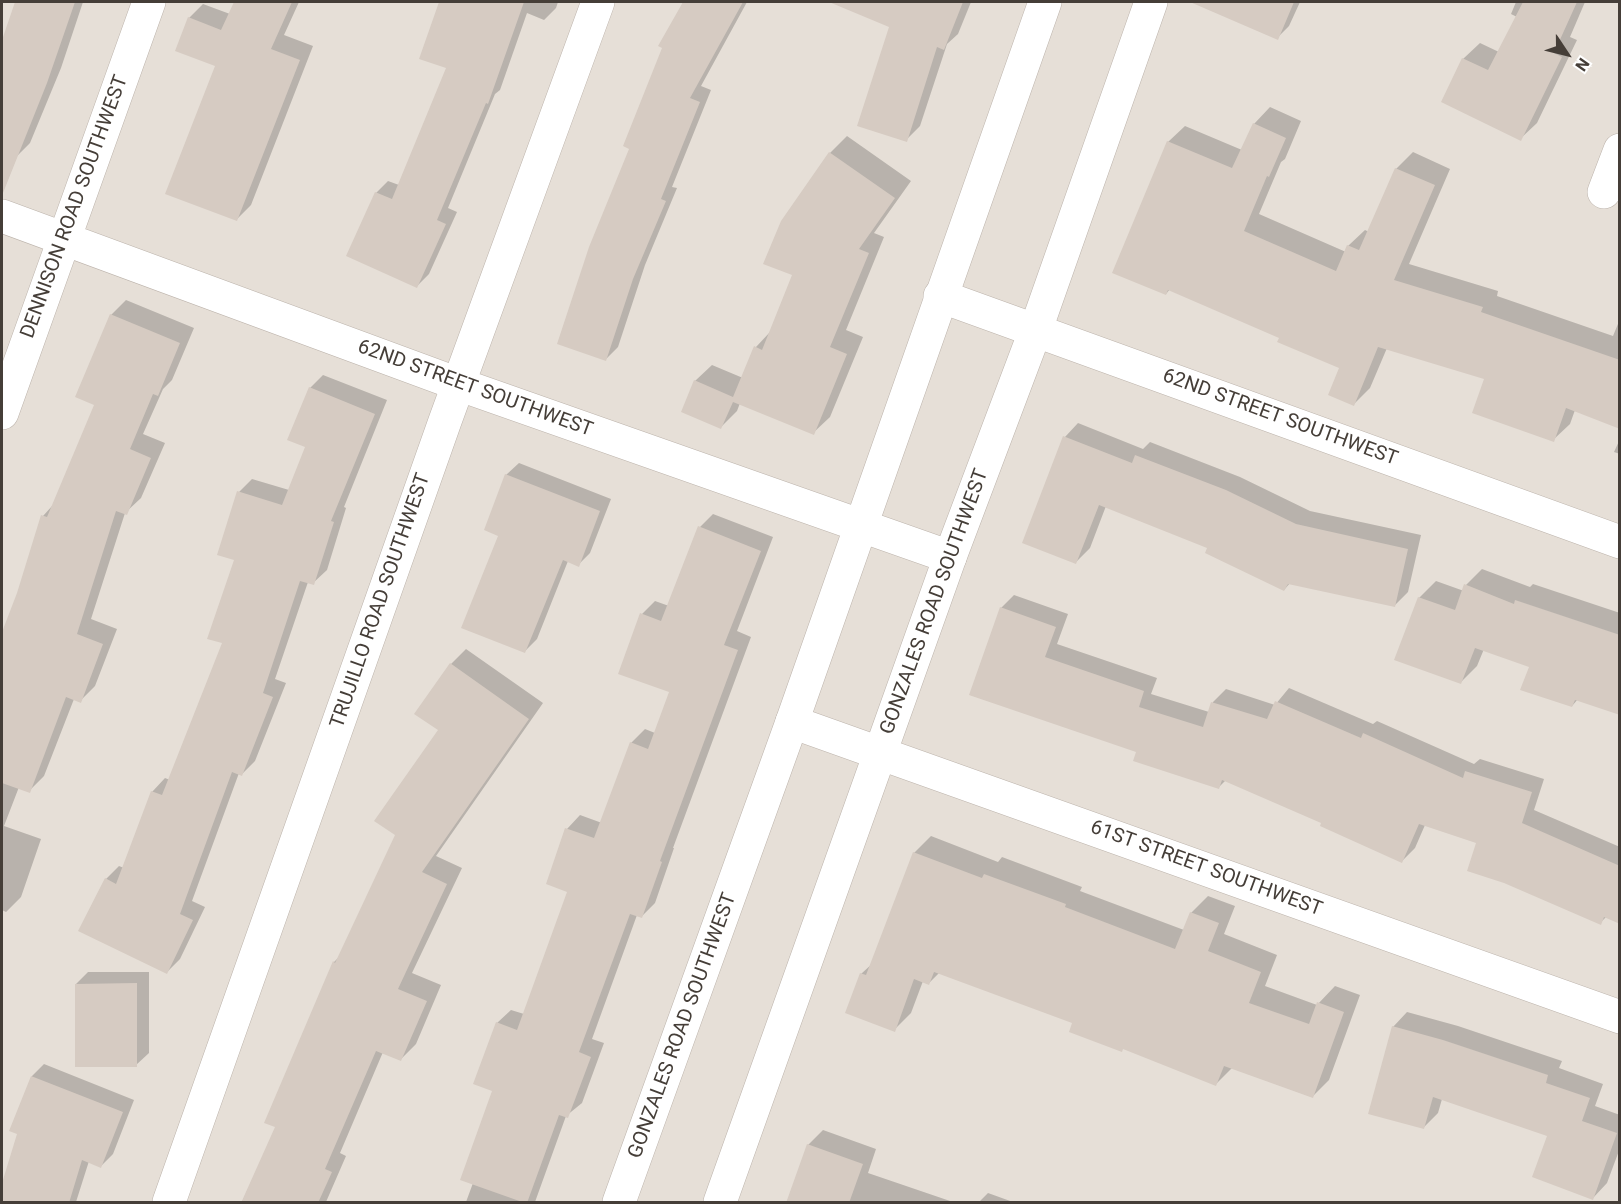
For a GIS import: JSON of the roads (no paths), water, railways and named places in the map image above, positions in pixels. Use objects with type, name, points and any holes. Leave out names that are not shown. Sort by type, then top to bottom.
[{"type":"street","name":"DENNISON ROAD SOUTHWEST","points":[[2,413],[149,2]]},
{"type":"street","name":"TRUJILLO ROAD SOUTHWEST","points":[[169,1203],[458,384],[598,2]]},
{"type":"street","name":"GONZALES ROAD SOUTHWEST","points":[[619,1203],[792,722],[1045,2]]},
{"type":"street","name":"GONZALES ROAD SOUTHWEST","points":[[720,1203],[950,557],[1036,329],[1151,2]]},
{"type":"street","points":[[1604,192],[1620,150]]},
{"type":"street","name":"62ND STREET SOUTHWEST","points":[[2,216],[458,384],[950,557]]},
{"type":"street","name":"62ND STREET SOUTHWEST","points":[[940,296],[1620,542]]},
{"type":"street","name":"61ST STREET SOUTHWEST","points":[[792,722],[1620,1017]]}]
